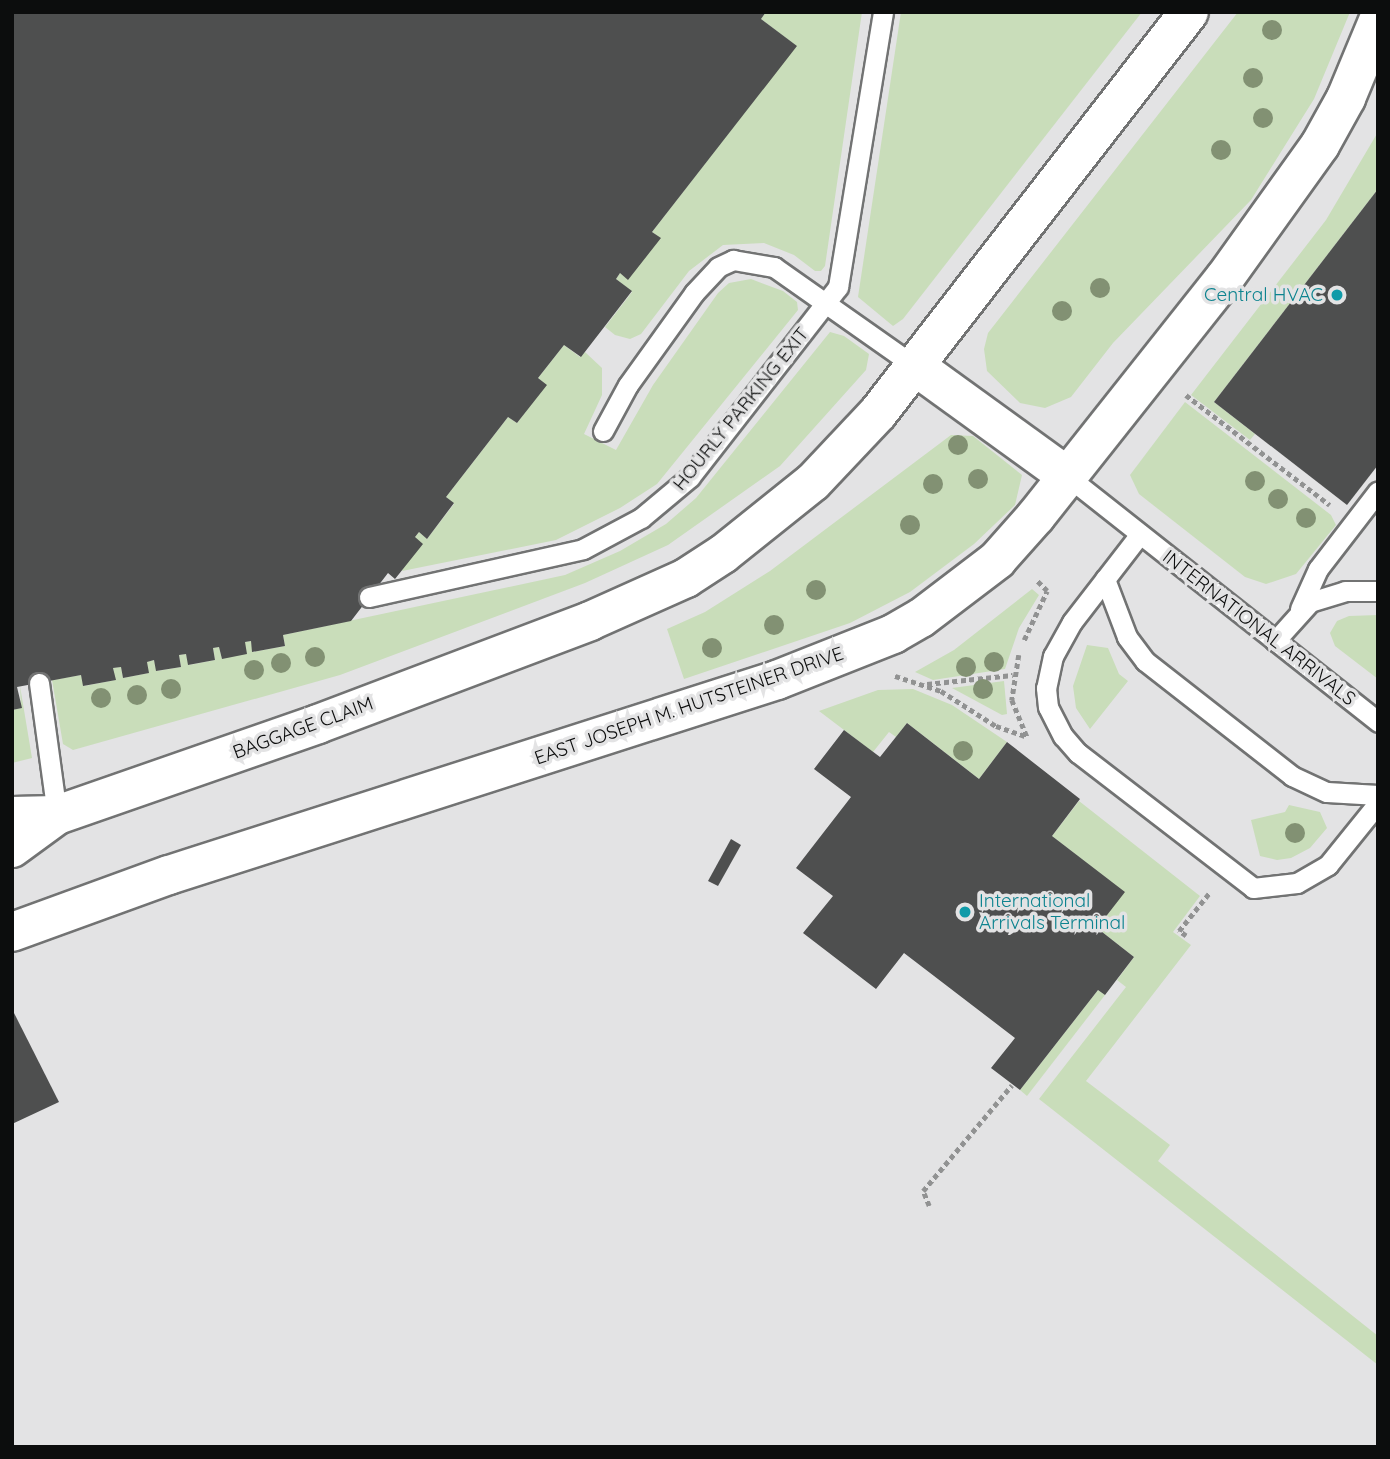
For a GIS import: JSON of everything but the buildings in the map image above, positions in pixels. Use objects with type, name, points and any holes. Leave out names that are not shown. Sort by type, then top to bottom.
[{"type":"street","name":"BAGGAGE CLAIM","points":[[12,816],[57,815],[318,724],[590,621],[686,578],[755,531],[842,453],[915,366],[1189,12]]},
{"type":"street","name":"EAST JOSEPH M. HUTSTEINER DRIVE","points":[[12,932],[182,871],[777,680],[893,634],[997,560],[1067,476],[1286,196],[1346,98],[1378,21]]},
{"type":"street","points":[[915,366],[1067,476]]},
{"type":"street","points":[[12,848],[57,815]]},
{"type":"lane","name":"HOURLY PARKING EXIT","points":[[369,597],[563,556],[640,518],[690,477],[828,302],[844,268],[883,12]]},
{"type":"lane","points":[[603,431],[628,385],[694,293],[718,267],[733,260],[764,263],[828,302],[915,366]]},
{"type":"lane","name":"INTERNATIONAL ARRIVALS","points":[[1067,476],[1378,722]]},
{"type":"lane","points":[[1275,641],[1300,609],[1318,569],[1378,491]]},
{"type":"lane","points":[[1140,534],[1061,640],[1046,688],[1054,723],[1078,753],[1254,888],[1297,883],[1322,869],[1378,803]]},
{"type":"lane","points":[[1105,579],[1127,637],[1145,661],[1292,776],[1327,792],[1378,795]]},
{"type":"lane","points":[[1300,609],[1333,593],[1378,591]]},
{"type":"lane","points":[[39,683],[57,815]]},
{"type":"path","points":[[1186,395],[1353,523]]},
{"type":"path","points":[[924,684],[1013,675]]},
{"type":"path","points":[[894,676],[924,684],[996,726],[1025,736]]},
{"type":"path","points":[[929,1206],[923,1191],[1012,1085]]},
{"type":"green space","points":[[766,12],[862,12],[825,266],[821,271],[815,271],[794,255],[764,243],[723,245],[689,271],[641,334],[630,339],[615,335],[605,327],[632,292],[616,279],[620,273],[628,279],[660,238],[652,232],[796,46],[761,19]]},
{"type":"green space","points":[[901,12],[1142,12],[903,319],[893,326],[858,297]]},
{"type":"green space","points":[[1238,12],[1350,12],[1314,99],[1251,200],[1113,343],[1071,397],[1045,408],[1020,403],[987,371],[984,349],[988,333]]},
{"type":"green space","points":[[1378,132],[1378,189],[1214,402],[1255,434],[1250,440],[1191,395],[1326,220]]},
{"type":"green space","points":[[751,279],[783,291],[797,302],[798,310],[657,484],[620,508],[556,540],[402,571],[415,537],[419,532],[427,539],[454,504],[446,497],[508,417],[517,423],[546,385],[538,378],[564,345],[580,357],[585,352],[602,368],[602,395],[584,434],[616,450],[653,385],[718,293],[729,283]]},
{"type":"green space","points":[[830,332],[844,336],[869,354],[866,370],[780,466],[668,545],[585,583],[340,675],[73,750],[63,744],[52,680],[81,675],[84,686],[115,680],[113,668],[121,667],[123,678],[148,673],[147,662],[154,660],[157,671],[181,667],[179,655],[186,654],[189,665],[215,660],[213,648],[219,647],[222,659],[245,642],[251,641],[253,652],[285,646],[283,635],[565,575],[620,551],[666,524],[696,498]]},
{"type":"green space","points":[[1185,402],[1331,515],[1336,525],[1296,574],[1266,584],[1245,577],[1139,494],[1130,475]]},
{"type":"green space","points":[[951,435],[973,436],[1022,475],[1015,505],[974,544],[910,592],[850,623],[684,679],[667,629],[705,612],[770,571]]},
{"type":"green space","points":[[1032,589],[1039,595],[1019,628],[1005,669],[933,680],[915,672],[954,650]]},
{"type":"green space","points":[[1378,615],[1378,679],[1335,646],[1330,633],[1337,621],[1349,616]]},
{"type":"green space","points":[[1087,645],[1108,648],[1119,674],[1128,681],[1090,729],[1076,708],[1073,686]]},
{"type":"green space","points":[[1004,681],[1007,714],[1002,715],[952,688]]},
{"type":"green space","points":[[20,686],[32,758],[12,763],[12,710],[21,708]]},
{"type":"green space","points":[[913,689],[952,705],[1007,742],[979,779],[907,723],[896,737],[889,732],[873,752],[819,711],[878,690]]},
{"type":"green space","points":[[1079,801],[1200,896],[1173,932],[1191,945],[1086,1081],[1170,1145],[1158,1161],[1378,1336],[1378,1365],[1039,1099],[1126,987],[1117,980],[1134,957],[1097,928],[1124,892],[1052,836]]},
{"type":"green space","points":[[1289,805],[1320,812],[1327,828],[1310,848],[1291,858],[1277,860],[1260,856],[1251,820],[1285,812]]},
{"type":"green space","points":[[1098,990],[1105,995],[1027,1096],[1020,1090]]},
{"type":"place","name":"Central HVAC","points":[[1337,295]]},
{"type":"place","name":"International Arrivals Terminal","points":[[965,912]]}]
